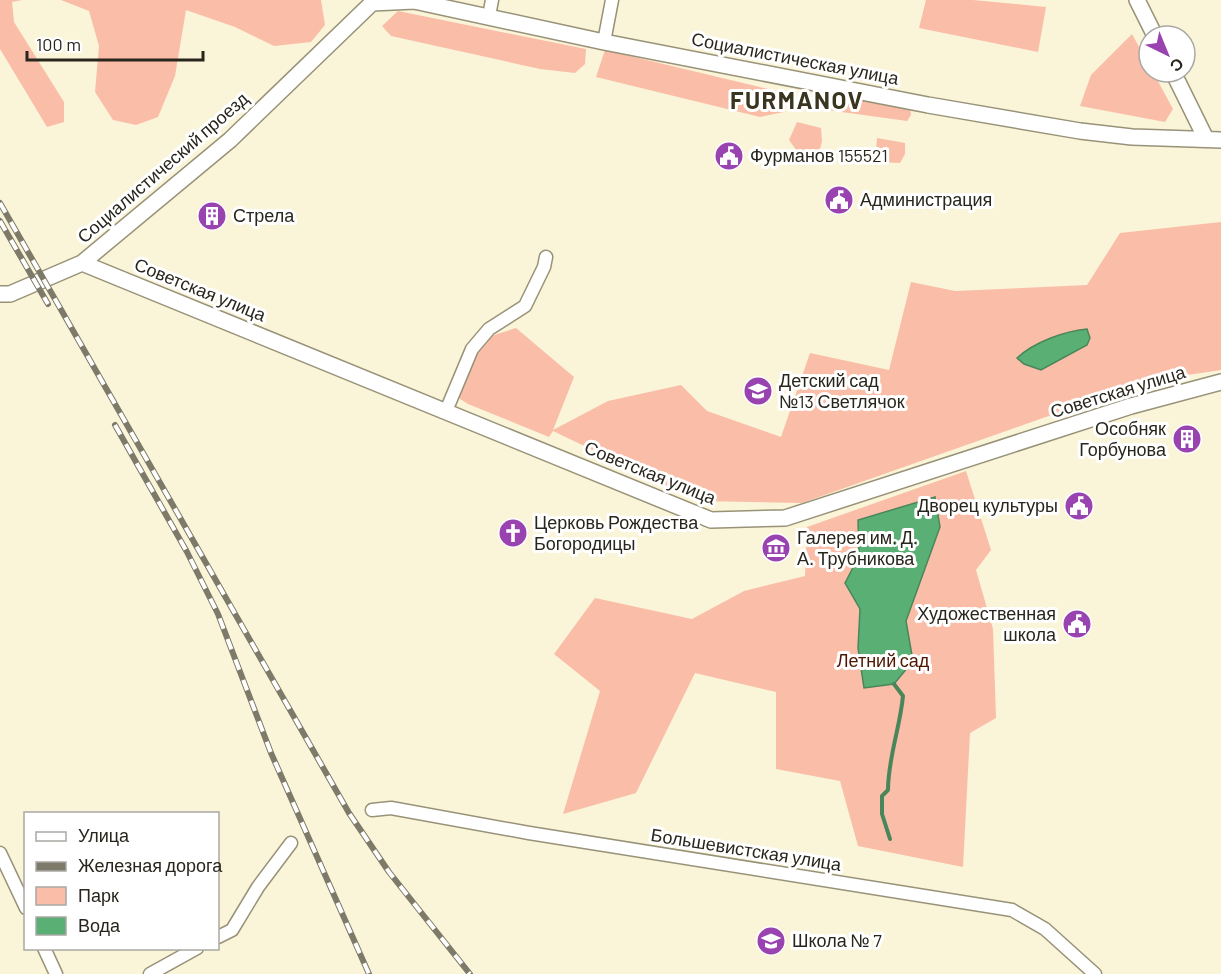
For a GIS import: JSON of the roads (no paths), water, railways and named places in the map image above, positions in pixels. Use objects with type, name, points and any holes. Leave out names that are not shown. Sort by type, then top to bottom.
[{"type":"main road","name":"Социалистическая улица","points":[[370,1],[414,0],[604,42],[1080,132],[1132,137],[1214,139]]},
{"type":"main road","points":[[1137,0],[1149,24]]},
{"type":"main road","name":"Социалистический проезд","points":[[0,294],[10,294],[82,263],[230,140],[370,1]]},
{"type":"main road","points":[[1180,84],[1214,139]]},
{"type":"main road","name":"Советская улица","points":[[82,263],[711,520],[785,518],[1131,406],[1221,382]]},
{"type":"street","points":[[489,16],[492,0]]},
{"type":"street","points":[[604,42],[612,0]]},
{"type":"street","points":[[446,411],[472,349],[489,329],[525,306],[544,267],[546,257]]},
{"type":"street","name":"Большевистская улица","points":[[372,810],[391,808],[529,833],[1012,910],[1045,929],[1094,974]]},
{"type":"street","points":[[219,936],[232,930],[258,887],[291,843]]},
{"type":"street","points":[[0,853],[24,904]]},
{"type":"street","points":[[45,950],[56,974]]},
{"type":"street","points":[[150,974],[193,950]]},
{"type":"water","points":[[1087,329],[1090,338],[1087,345],[1041,370],[1024,364],[1017,358],[1050,338]]},
{"type":"water","points":[[935,497],[940,527],[906,621],[913,661],[894,684],[864,688],[858,648],[860,609],[845,583],[859,556],[858,520]]},
{"type":"waterway","points":[[890,839],[882,814],[882,796],[888,790],[890,766],[903,696],[894,684]]},
{"type":"railway","points":[[0,203],[349,813],[389,872],[470,974]]},
{"type":"railway","points":[[0,221],[48,304]]},
{"type":"railway","points":[[115,425],[187,552],[218,614],[271,753],[369,974]]},
{"type":"place","name":"Фурманов 155521","points":[[729,156]]},
{"type":"place","name":"Администрация","points":[[839,200]]},
{"type":"place","name":"Стрела","points":[[212,216]]},
{"type":"place","name":"Детский сад №13 Светлячок","points":[[758,391]]},
{"type":"place","name":"Особняк Горбунова","points":[[1187,439]]},
{"type":"place","name":"Дворец культуры","points":[[1079,506]]},
{"type":"place","name":"Церковь Рождества Богородицы","points":[[513,533]]},
{"type":"place","name":"Галерея им. Д. А. Трубникова","points":[[776,548]]},
{"type":"place","name":"Художественная школа","points":[[1077,624]]},
{"type":"place","name":"Школа № 7","points":[[771,941]]},
{"type":"district","name":"FURMANOV","points":[[797,101]]},
{"type":"park label","name":"Летний сад","points":[[883,661]]}]
